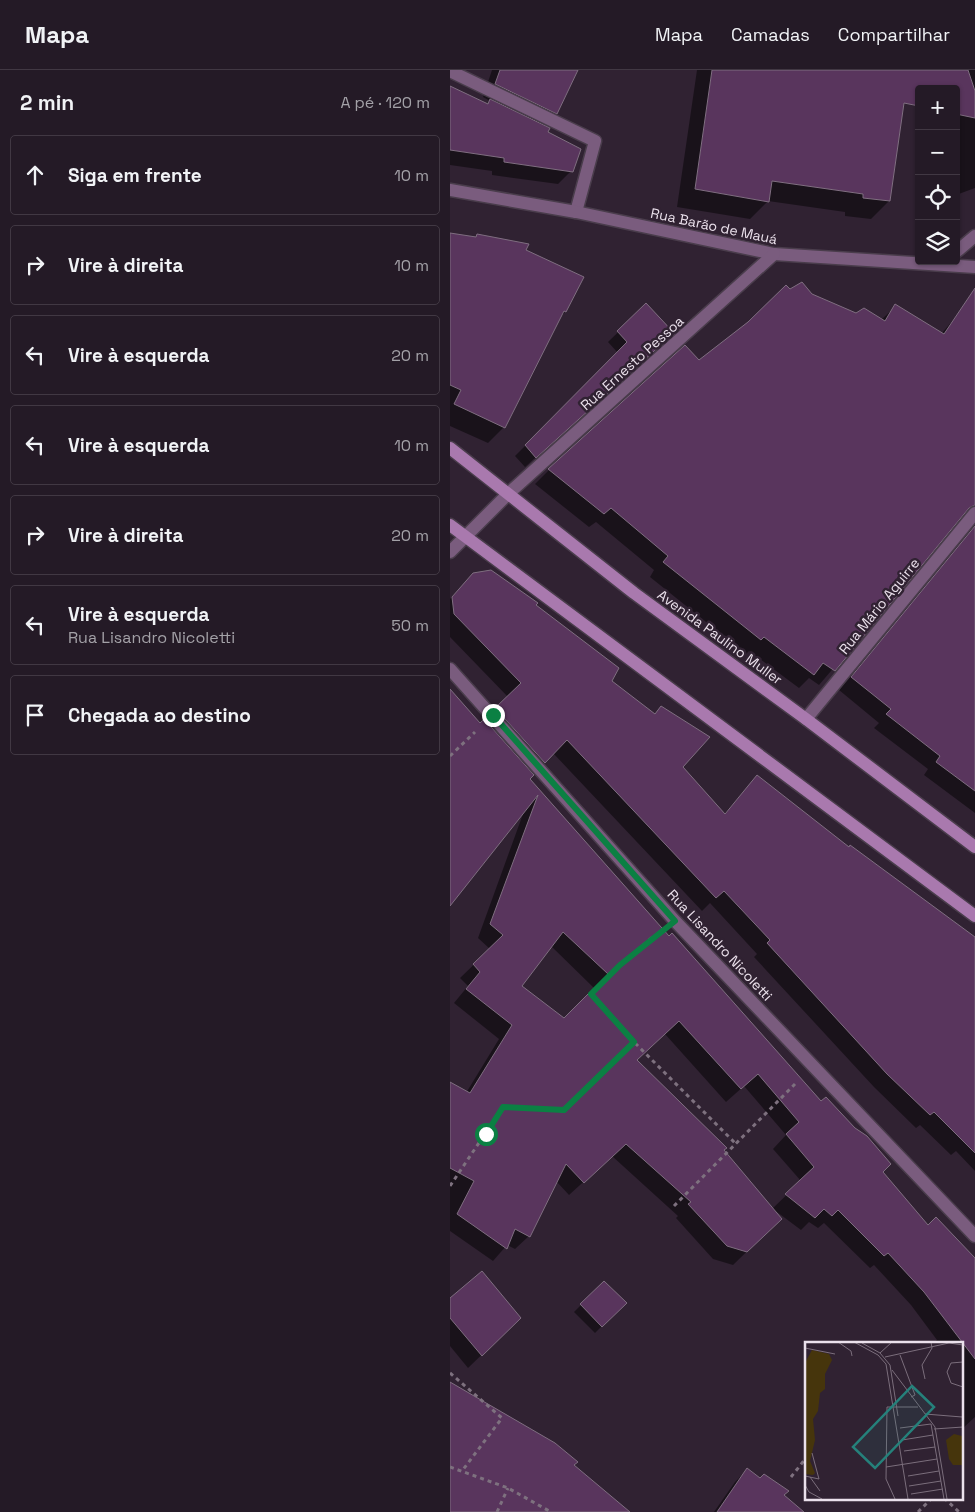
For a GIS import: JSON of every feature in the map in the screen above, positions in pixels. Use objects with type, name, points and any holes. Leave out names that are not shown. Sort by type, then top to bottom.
[{"type":"main road","name":"Avenida Paulino Muller","points":[[450,448],[634,593],[974,844]]},
{"type":"main road","points":[[450,525],[975,916]]},
{"type":"street","points":[[450,71],[595,142],[576,212]]},
{"type":"street","name":"Rua Barão de Mauá","points":[[450,190],[576,212],[774,254],[915,261]]},
{"type":"street","points":[[960,249],[975,236]]},
{"type":"street","name":"Rua Ernesto Pessoa","points":[[509,493],[774,254]]},
{"type":"street","name":"Rua Barão de Mauá","points":[[960,265],[975,267]]},
{"type":"street","points":[[450,552],[509,493]]},
{"type":"street","name":"Rua Mário Aguirre","points":[[806,719],[975,513]]},
{"type":"street","name":"Rua Lisandro Nicoletti","points":[[450,669],[675,921],[975,1236]]},
{"type":"path","points":[[450,756],[493,715]]},
{"type":"path","points":[[675,921],[620,965],[591,994],[634,1042],[736,1144]]},
{"type":"path","points":[[450,1186],[503,1107],[564,1110],[634,1042]]},
{"type":"path","points":[[674,1206],[813,1066]]},
{"type":"path","points":[[450,1373],[502,1418],[462,1472]]},
{"type":"path","points":[[791,1476],[805,1459]]},
{"type":"path","points":[[450,1467],[508,1488],[551,1512]]},
{"type":"path","points":[[497,1512],[508,1488]]},
{"type":"path","points":[[918,1512],[930,1500]]},
{"type":"path","points":[[946,1500],[959,1512]]},
{"type":"building","points":[[500,70],[578,70],[557,114],[495,84]]},
{"type":"building","points":[[712,70],[968,70],[975,91],[975,118],[960,115],[960,85],[915,85],[915,105],[904,103],[890,201],[863,198],[863,194],[772,181],[769,202],[695,189]]},
{"type":"building","points":[[450,86],[488,104],[490,99],[550,128],[548,132],[581,149],[573,172],[504,162],[504,158],[450,150]]},
{"type":"building","points":[[450,233],[476,237],[477,234],[529,244],[526,250],[584,277],[566,312],[564,311],[505,428],[454,404],[461,390],[450,385]]},
{"type":"building","points":[[802,282],[812,294],[856,313],[864,308],[885,321],[895,304],[944,334],[975,288],[975,505],[969,508],[835,671],[823,663],[814,675],[764,637],[761,640],[663,562],[668,556],[611,508],[604,514],[548,469],[685,345],[699,360],[748,322],[786,285],[790,289]]},
{"type":"building","points":[[646,303],[674,333],[536,458],[525,445],[627,342],[617,331]]},
{"type":"building","points":[[975,526],[975,791],[936,762],[940,756],[886,714],[891,709],[851,677]]},
{"type":"building","points":[[491,570],[538,603],[536,605],[619,668],[612,681],[655,714],[661,706],[710,737],[683,767],[725,814],[757,775],[849,847],[850,845],[975,937],[975,1153],[934,1112],[930,1115],[887,1074],[767,943],[770,940],[724,891],[716,898],[567,740],[545,763],[495,708],[521,683],[454,614],[452,597],[473,573]]},
{"type":"building","points":[[450,689],[480,723],[484,719],[534,775],[530,779],[669,936],[672,933],[821,1101],[826,1097],[855,1128],[867,1136],[891,1164],[883,1172],[928,1225],[936,1217],[975,1258],[975,1359],[924,1292],[888,1253],[884,1256],[838,1210],[832,1216],[824,1209],[815,1218],[785,1194],[814,1167],[786,1134],[799,1122],[758,1074],[741,1089],[679,1021],[637,1060],[727,1148],[724,1150],[782,1219],[747,1252],[727,1246],[688,1204],[691,1202],[626,1144],[584,1183],[566,1164],[530,1237],[515,1229],[507,1249],[457,1214],[474,1181],[450,1168],[450,1082],[470,1093],[512,1025],[466,989],[480,972],[473,964],[503,935],[490,924],[538,795],[450,906]],"holes":[[[563,932],[608,974],[564,1018],[522,986]]]},
{"type":"building","points":[[482,1271],[521,1318],[482,1356],[450,1318],[450,1298]]},
{"type":"building","points":[[604,1281],[627,1303],[602,1327],[580,1304]]},
{"type":"building","points":[[450,1382],[555,1443],[578,1462],[574,1465],[630,1512],[450,1512]]},
{"type":"building","points":[[747,1468],[760,1478],[764,1474],[789,1491],[784,1495],[804,1512],[717,1512]]},
{"type":"route","points":[[486,1134],[503,1107],[564,1110],[634,1042],[591,994],[620,965],[650,939],[675,921],[493,715]]}]
